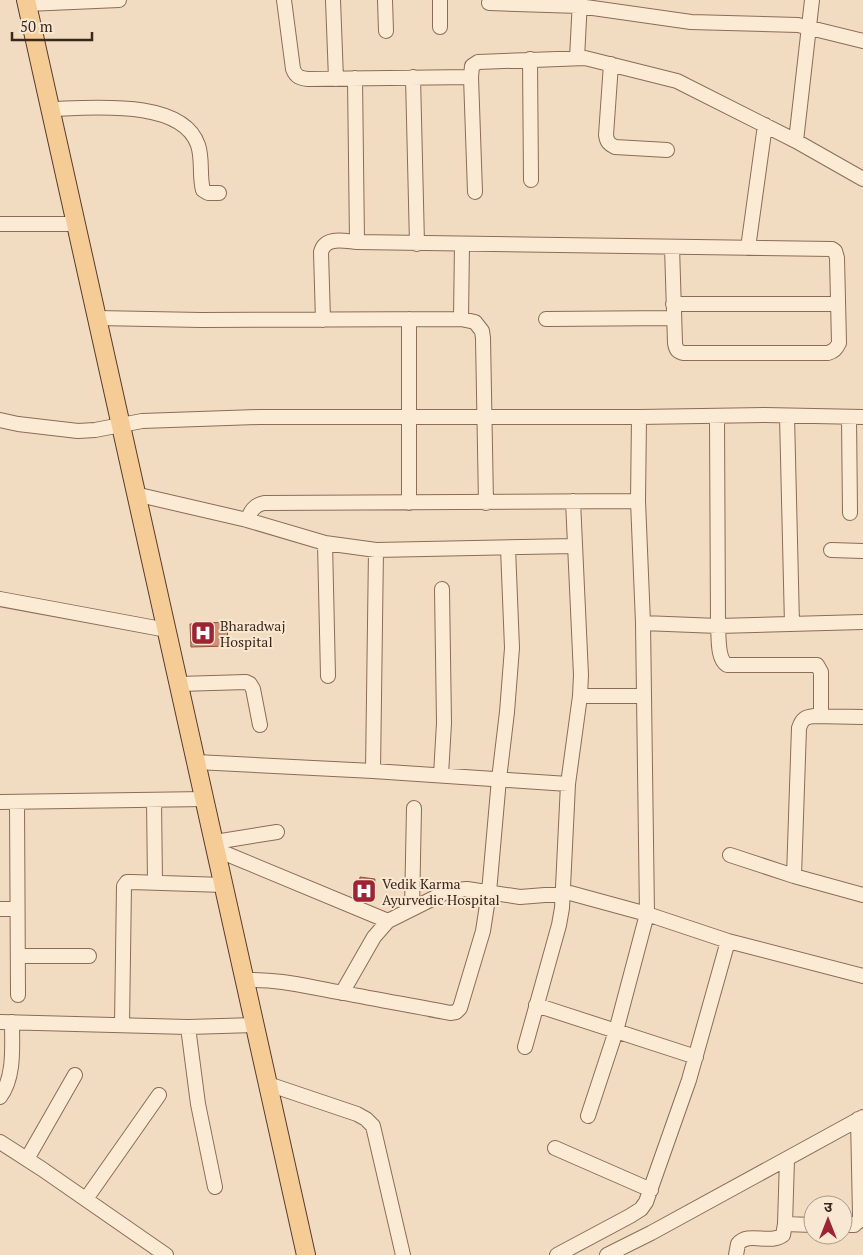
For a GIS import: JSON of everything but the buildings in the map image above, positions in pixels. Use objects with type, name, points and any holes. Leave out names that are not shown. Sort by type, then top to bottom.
[{"type":"main road","points":[[27,2],[135,494],[216,846],[306,1255]]},
{"type":"street","points":[[27,2],[119,0]]},
{"type":"street","points":[[284,0],[293,69],[300,78],[471,77]]},
{"type":"street","points":[[333,0],[336,79]]},
{"type":"street","points":[[385,0],[386,31]]},
{"type":"street","points":[[440,0],[440,27]]},
{"type":"street","points":[[796,141],[812,0]]},
{"type":"street","points":[[489,3],[580,3],[690,22],[809,26],[863,40]]},
{"type":"street","points":[[577,58],[580,3]]},
{"type":"street","points":[[475,192],[472,66],[475,63],[577,58],[677,80],[796,141],[863,179]]},
{"type":"street","points":[[530,60],[531,180]]},
{"type":"street","points":[[611,64],[607,141],[615,147],[667,150]]},
{"type":"street","points":[[413,77],[417,244]]},
{"type":"street","points":[[355,78],[357,242]]},
{"type":"street","points":[[50,109],[125,108],[172,118],[184,125],[193,134],[198,145],[203,190],[208,193],[219,193]]},
{"type":"street","points":[[748,248],[765,125]]},
{"type":"street","points":[[0,224],[76,224]]},
{"type":"street","points":[[323,320],[322,247],[330,241],[417,244],[462,244],[832,249],[835,251],[837,258],[839,343],[834,351],[828,353],[679,352],[676,348],[672,247]]},
{"type":"street","points":[[461,320],[462,244]]},
{"type":"street","points":[[546,320],[674,311],[838,304]]},
{"type":"street","points":[[97,318],[409,319],[474,322],[482,331],[486,503]]},
{"type":"street","points":[[409,319],[410,503]]},
{"type":"street","points":[[717,416],[718,626],[721,658],[723,663],[727,665],[813,664],[820,668],[821,716]]},
{"type":"street","points":[[787,416],[792,624]]},
{"type":"street","points":[[0,420],[78,431],[95,430],[142,421],[249,417],[863,417]]},
{"type":"street","points":[[588,1116],[616,1031],[647,914],[643,623],[638,501],[639,417]]},
{"type":"street","points":[[849,418],[850,513]]},
{"type":"street","points":[[135,494],[247,520],[324,543],[376,550],[574,546]]},
{"type":"street","points":[[525,1047],[559,925],[563,892],[568,784],[580,696],[580,653],[573,501]]},
{"type":"street","points":[[247,520],[254,507],[264,503],[638,501]]},
{"type":"street","points":[[324,543],[328,676]]},
{"type":"street","points":[[245,980],[286,981],[450,1012],[456,1012],[463,1002],[483,931],[489,892],[507,712],[512,648],[508,548]]},
{"type":"street","points":[[373,771],[376,550]]},
{"type":"street","points":[[832,550],[863,551]]},
{"type":"street","points":[[441,775],[444,713],[442,589]]},
{"type":"street","points":[[0,599],[166,630]]},
{"type":"street","points":[[643,623],[718,626],[863,622]]},
{"type":"street","points":[[179,684],[246,682],[250,684],[253,689],[260,725]]},
{"type":"street","points":[[580,696],[643,696]]},
{"type":"street","points":[[794,876],[799,728],[801,720],[806,717],[821,716],[863,717]]},
{"type":"street","points":[[196,762],[568,784]]},
{"type":"street","points":[[0,802],[204,799]]},
{"type":"street","points":[[154,800],[155,882]]},
{"type":"street","points":[[16,802],[18,995]]},
{"type":"street","points":[[412,909],[414,808]]},
{"type":"street","points":[[216,846],[277,832]]},
{"type":"street","points":[[216,846],[388,921]]},
{"type":"street","points":[[730,855],[794,876],[863,895]]},
{"type":"street","points":[[122,1025],[123,890],[127,882],[224,884]]},
{"type":"street","points":[[342,993],[374,937],[388,921],[444,892],[455,890],[489,892],[520,897],[563,892],[579,894],[728,941],[863,976]]},
{"type":"street","points":[[0,909],[17,909]]},
{"type":"street","points":[[557,1255],[641,1209],[651,1190],[696,1057],[728,941]]},
{"type":"street","points":[[18,956],[90,956]]},
{"type":"street","points":[[536,1005],[696,1057]]},
{"type":"street","points":[[0,1097],[8,1083],[10,1071],[6,1022],[188,1027],[255,1025]]},
{"type":"street","points":[[188,1027],[198,1104],[215,1187]]},
{"type":"street","points":[[27,1160],[75,1074]]},
{"type":"street","points":[[268,1084],[357,1114],[366,1119],[372,1126],[403,1255]]},
{"type":"street","points":[[86,1200],[159,1095]]},
{"type":"street","points":[[607,1255],[651,1233],[861,1118],[860,1215],[857,1223],[853,1225]]},
{"type":"street","points":[[0,1143],[166,1255]]},
{"type":"street","points":[[555,1148],[651,1190]]},
{"type":"street","points":[[736,1255],[736,1249],[744,1238],[780,1237],[784,1232],[786,1158]]},
{"type":"street","points":[[784,1224],[803,1225]]},
{"type":"place","name":"Bharadwaj Hospital","points":[[203,633]]},
{"type":"place","name":"Vedik Karma Ayurvedic Hospital","points":[[364,891]]}]
